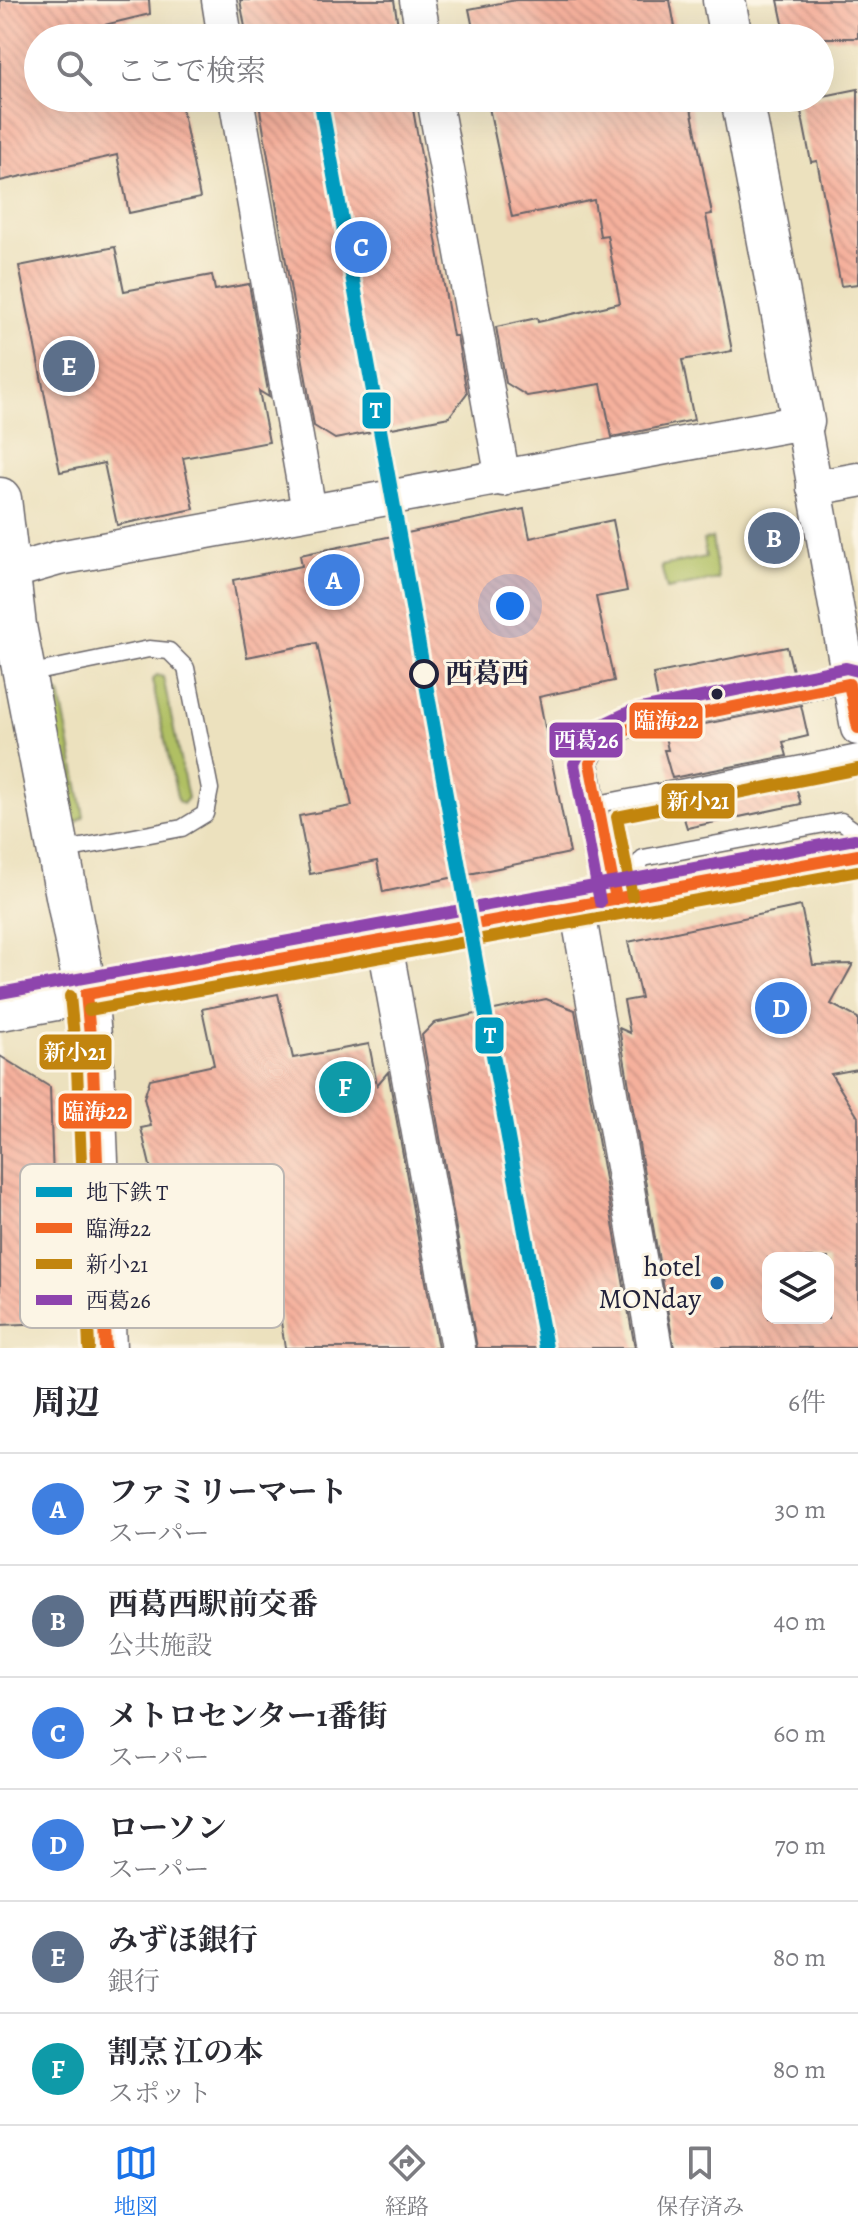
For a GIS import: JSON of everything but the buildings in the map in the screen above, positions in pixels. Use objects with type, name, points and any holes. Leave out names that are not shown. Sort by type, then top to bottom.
[{"type":"street","points":[[219,0],[223,24]]},
{"type":"street","points":[[417,0],[421,24]]},
{"type":"street","points":[[724,0],[728,24]]},
{"type":"street","points":[[238,112],[309,511]]},
{"type":"street","points":[[437,112],[503,479]]},
{"type":"street","points":[[745,112],[858,728]]},
{"type":"street","points":[[6,573],[59,558],[803,422]]},
{"type":"street","points":[[814,488],[858,480]]},
{"type":"street","points":[[0,499],[6,573],[15,626],[86,994],[97,1164]]},
{"type":"street","points":[[0,1009],[858,855]]},
{"type":"street","points":[[596,902],[655,1348]]},
{"type":"street","points":[[384,939],[458,1348]]},
{"type":"street","points":[[104,1328],[105,1348]]},
{"type":"lane","points":[[25,675],[149,649],[169,651],[186,668],[210,789],[205,814],[182,828],[60,851]]},
{"type":"lane","points":[[596,902],[598,804],[590,763],[602,741],[616,732],[849,684]]},
{"type":"lane","points":[[598,804],[858,753]]},
{"type":"lane","points":[[596,902],[643,858],[841,821],[858,833]]},
{"type":"green space","points":[[712,538],[718,579],[667,589],[661,566],[706,557],[703,540]]},
{"type":"green space","points":[[157,675],[163,677],[188,798],[183,804],[178,801],[152,680]]},
{"type":"green space","points":[[51,691],[60,694],[84,816],[77,822],[69,819],[44,698]]},
{"type":"metro line","name":"T","points":[[323,112],[546,1348]]},
{"type":"transit line","name":"西葛26","points":[[600,902],[574,764],[591,730],[631,711],[846,668],[858,671]]},
{"type":"transit line","name":"臨海22","points":[[616,899],[590,763],[602,741],[634,727],[849,684],[858,728]]},
{"type":"transit line","name":"新小21","points":[[632,896],[617,817],[858,769]]},
{"type":"transit line","name":"西葛26","points":[[0,993],[855,839]]},
{"type":"transit line","name":"臨海22","points":[[86,994],[858,855]]},
{"type":"transit line","name":"新小21","points":[[89,1010],[858,871]]},
{"type":"transit line","name":"臨海22","points":[[86,994],[97,1164]]},
{"type":"transit line","name":"新小21","points":[[70,996],[81,1164]]},
{"type":"transit line","name":"新小21","points":[[88,1328],[89,1348]]},
{"type":"transit line","name":"臨海22","points":[[104,1328],[105,1348]]},
{"type":"place","name":"メトロセンター1番街","points":[[361,247]]},
{"type":"place","name":"みずほ銀行","points":[[69,366]]},
{"type":"place","name":"西葛西駅前交番","points":[[774,538]]},
{"type":"place","name":"ファミリーマート","points":[[334,580]]},
{"type":"place","name":"西葛西","points":[[424,674]]},
{"type":"place","name":"ローソン","points":[[781,1008]]},
{"type":"place","name":"割烹 江の本","points":[[345,1087]]},
{"type":"place","name":"hotel MONday","points":[[717,1283]]}]
